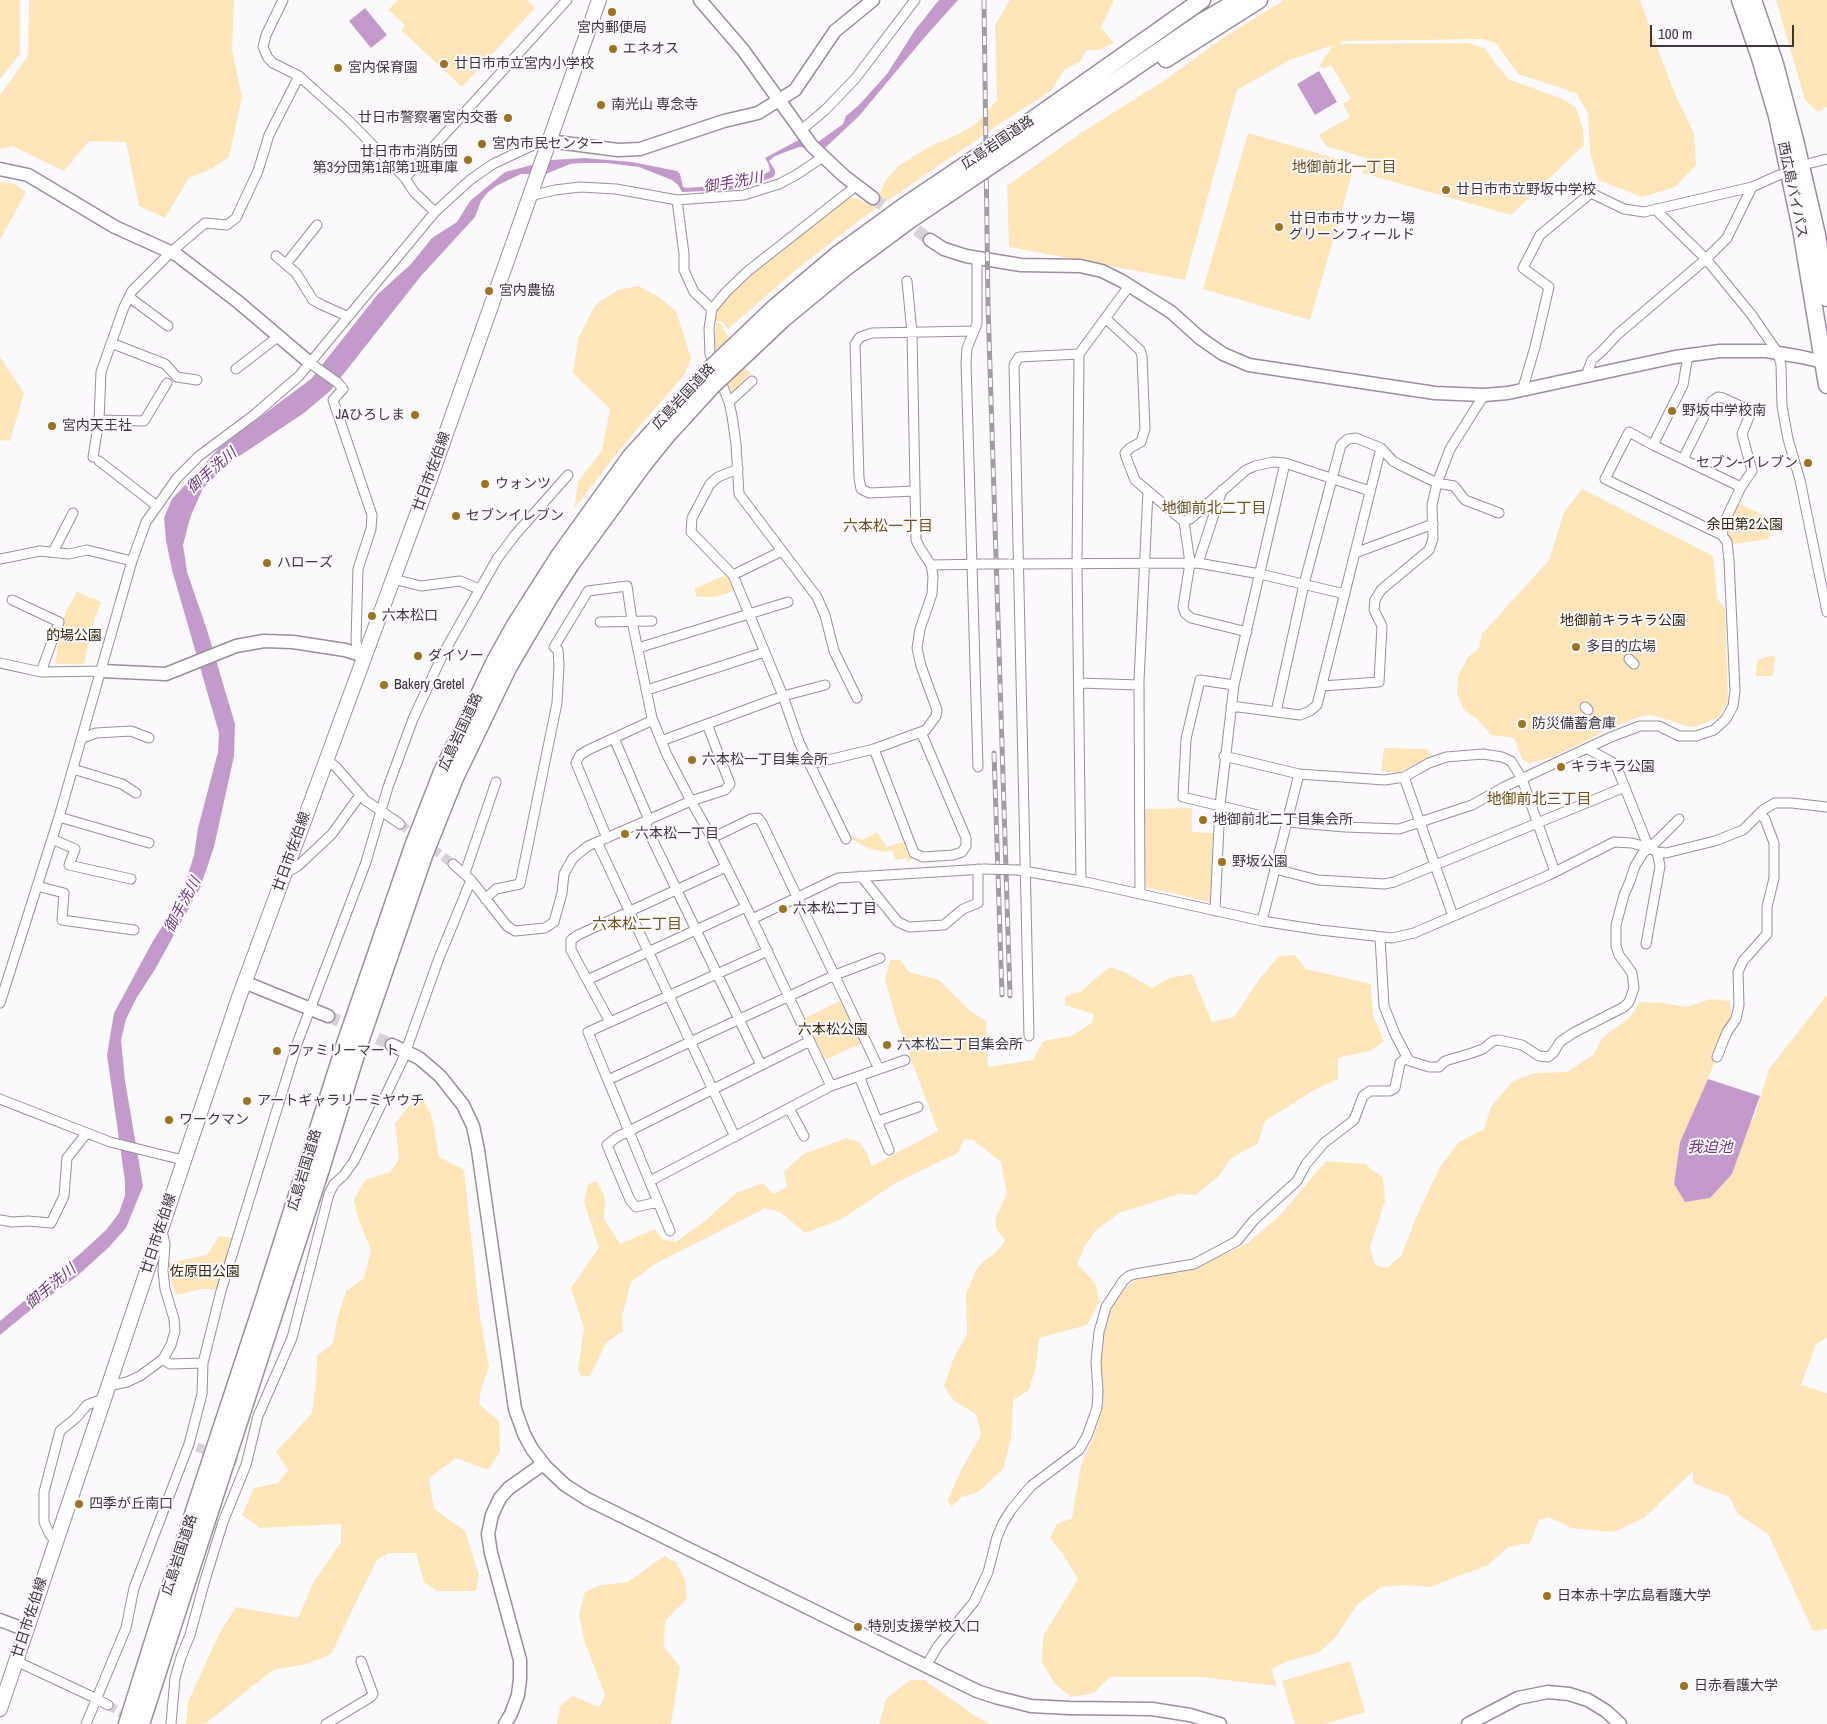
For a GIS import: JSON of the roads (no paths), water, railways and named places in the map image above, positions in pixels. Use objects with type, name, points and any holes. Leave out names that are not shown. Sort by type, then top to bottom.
[{"type":"highway","name":"広島岩国道路","points":[[1029,131],[1089,99],[1200,23],[1239,0]]},
{"type":"highway","points":[[1089,99],[1112,85],[1164,60],[1259,0]]},
{"type":"highway","name":"西広島バイパス","points":[[1740,0],[1760,58],[1776,116],[1801,228],[1825,362],[1827,385]]},
{"type":"highway","name":"西広島バイパス","points":[[1753,0],[1774,64],[1794,140],[1817,235],[1827,297]]},
{"type":"highway","name":"広島岩国道路","points":[[126,1724],[346,1041],[412,849],[442,772],[495,661],[515,625],[559,556],[631,456],[709,379],[846,267],[1197,3]]},
{"type":"highway","name":"広島岩国道路","points":[[141,1724],[322,1166],[359,1045],[425,853],[455,778],[508,668],[549,598],[571,564],[643,465],[709,379]]},
{"type":"main road","name":"廿日市佐伯線","points":[[0,1709],[244,982],[326,759],[361,655],[393,579],[599,0]]},
{"type":"street","points":[[283,0],[266,35],[265,53],[273,63],[298,76],[346,119],[405,178],[414,192],[435,212]]},
{"type":"street","points":[[405,178],[567,0]]},
{"type":"street","points":[[700,0],[743,50],[800,131],[821,155],[856,186],[873,198]]},
{"type":"street","points":[[0,1003],[59,817],[102,672],[132,561],[146,522],[176,478],[199,456],[254,415],[313,365],[348,316],[435,212],[470,180],[493,164],[529,147],[549,141],[618,150],[640,149],[724,121],[753,115],[779,101],[796,88],[835,31],[873,0]]},
{"type":"street","points":[[800,131],[824,111],[855,79],[915,0]]},
{"type":"street","points":[[157,506],[96,459],[101,372],[132,291],[171,252],[205,223],[227,225],[236,218],[258,171],[269,135],[298,76]]},
{"type":"street","points":[[530,194],[580,187],[616,189],[677,200],[744,195],[779,184],[796,175],[821,155]]},
{"type":"street","points":[[1811,163],[1827,159]]},
{"type":"street","points":[[0,169],[28,175],[116,227],[171,252],[237,301],[343,389],[333,400],[372,515],[371,529],[358,569],[356,641],[361,655]]},
{"type":"street","points":[[1522,391],[1536,347],[1549,287],[1523,268],[1540,235],[1591,193],[1624,209],[1644,212],[1752,187],[1779,175]]},
{"type":"street","points":[[856,186],[748,271],[726,292],[712,309],[709,328],[710,354],[729,402],[732,416],[739,494],[817,597],[825,615],[834,651],[857,698]]},
{"type":"street","points":[[1589,377],[1588,370],[1592,360],[1706,259],[1727,238],[1752,187]]},
{"type":"street","points":[[677,200],[684,254],[684,270],[694,292],[712,309]]},
{"type":"street","points":[[1655,209],[1706,259],[1751,314],[1778,353],[1781,365],[1782,406],[1788,439],[1800,480],[1827,612]]},
{"type":"street","points":[[286,264],[317,225]]},
{"type":"street","points":[[930,240],[954,253],[977,258],[1011,264],[1091,268],[1112,276],[1171,312],[1211,347],[1249,365],[1435,393],[1484,395],[1522,391],[1688,355],[1728,350],[1778,353],[1825,362]]},
{"type":"street","points":[[276,256],[296,273],[313,300],[348,316]]},
{"type":"street","points":[[977,258],[977,324],[967,348],[966,362],[978,767]]},
{"type":"street","points":[[811,764],[874,749],[921,732],[926,730],[936,716],[937,710],[921,666],[917,648],[920,629],[932,594],[933,576],[931,565],[916,540],[912,333],[907,281]]},
{"type":"street","points":[[1081,881],[1077,564],[1079,354],[1129,286]]},
{"type":"street","points":[[130,297],[168,326]]},
{"type":"street","points":[[1105,318],[1140,350],[1142,356],[1145,429],[1141,442],[1130,448],[1126,453],[1126,457],[1135,480],[1184,521],[1194,563]]},
{"type":"street","points":[[915,490],[869,493],[861,489],[859,478],[855,344],[860,337],[872,333],[974,331]]},
{"type":"street","points":[[236,369],[279,336]]},
{"type":"street","points":[[111,343],[165,364],[177,377],[197,380]]},
{"type":"street","points":[[1029,1036],[1028,961],[1022,871],[1013,564],[1014,365],[1019,357],[1079,354]]},
{"type":"street","points":[[1653,445],[1683,385],[1688,355]]},
{"type":"street","points":[[729,402],[752,381]]},
{"type":"street","points":[[99,420],[144,421],[167,383]]},
{"type":"street","points":[[1322,686],[1379,682],[1382,626],[1374,610],[1375,600],[1381,590],[1429,550],[1433,539],[1432,505],[1437,483],[1450,449],[1484,395]]},
{"type":"street","points":[[1683,459],[1712,401],[1718,397],[1723,398],[1744,408],[1748,412],[1749,417],[1742,434],[1752,471],[1741,487],[1724,523],[1722,535]]},
{"type":"street","points":[[1234,686],[1200,680],[1186,739],[1183,797],[1287,822],[1399,829],[1472,805],[1522,779],[1640,726],[1659,726],[1679,736],[1696,736],[1714,730],[1726,719],[1733,706],[1735,691],[1727,542],[1722,535],[1605,479],[1629,432],[1741,487]]},
{"type":"street","points":[[1276,712],[1304,584],[1341,445],[1348,439],[1356,438],[1381,448],[1393,461],[1437,483],[1454,486],[1464,500],[1499,513]]},
{"type":"street","points":[[1231,706],[1300,715],[1310,711],[1317,705],[1381,448]]},
{"type":"street","points":[[1184,521],[1190,519],[1246,470],[1273,462],[1286,463],[1370,491]]},
{"type":"street","points":[[1215,911],[1224,756],[1234,686],[1286,463]]},
{"type":"street","points":[[738,469],[718,477],[710,484],[692,518],[691,532],[733,575],[783,696],[799,742],[846,839]]},
{"type":"street","points":[[86,1724],[126,1628],[134,1588],[193,1445],[202,1394],[204,1363],[221,1291],[298,1041],[366,862],[388,787],[413,719],[443,654],[497,559],[515,535],[568,475]]},
{"type":"street","points":[[1222,490],[1194,563],[1183,607],[1191,618],[1247,632]]},
{"type":"street","points":[[1140,894],[1139,685],[1148,491]]},
{"type":"street","points":[[53,552],[73,513]]},
{"type":"street","points":[[1355,553],[1433,524]]},
{"type":"street","points":[[0,559],[33,552],[68,554],[90,550],[132,561]]},
{"type":"street","points":[[733,575],[782,551]]},
{"type":"street","points":[[931,565],[1194,563],[1260,574],[1344,594]]},
{"type":"street","points":[[393,579],[420,586],[460,581],[479,588]]},
{"type":"street","points":[[485,899],[496,889],[520,884],[557,703],[559,665],[558,650],[554,647],[588,592],[627,586],[632,621],[653,720],[666,755],[712,838],[768,951],[831,1086]]},
{"type":"street","points":[[12,600],[59,622],[41,672]]},
{"type":"street","points":[[638,648],[788,602]]},
{"type":"street","points":[[600,622],[652,621]]},
{"type":"street","points":[[0,663],[41,672],[111,671],[160,674],[194,663],[218,652],[250,643],[279,641],[345,650],[361,655]]},
{"type":"street","points":[[647,690],[765,652]]},
{"type":"street","points":[[1079,683],[1139,685]]},
{"type":"street","points":[[661,741],[783,696],[825,685]]},
{"type":"street","points":[[607,838],[576,763],[580,755],[653,720]]},
{"type":"street","points":[[453,864],[468,877],[507,926],[515,931],[545,928],[554,922],[562,893],[564,874],[573,858],[588,846],[691,801],[725,790],[730,784],[707,724]]},
{"type":"street","points":[[82,738],[96,733],[131,731],[149,738]]},
{"type":"street","points":[[874,749],[914,853],[922,857],[953,856],[962,852],[966,846],[966,838],[921,732]]},
{"type":"street","points":[[614,738],[646,821],[677,890],[761,1065]]},
{"type":"street","points":[[1588,749],[1612,762],[1618,768],[1660,866],[1650,941]]},
{"type":"street","points":[[1224,756],[1299,774],[1386,780],[1404,777],[1429,763],[1446,757],[1483,754],[1511,760],[1522,779],[1555,872]]},
{"type":"street","points":[[326,759],[336,767],[360,795],[400,824]]},
{"type":"street","points":[[73,770],[122,784],[136,793]]},
{"type":"street","points":[[1262,921],[1299,774]]},
{"type":"street","points":[[1404,777],[1452,916]]},
{"type":"street","points":[[171,1724],[175,1678],[181,1657],[190,1635],[204,1580],[223,1522],[246,1465],[258,1416],[292,1338],[329,1194],[334,1184],[344,1175],[354,1161],[405,1051],[468,877],[496,782]]},
{"type":"street","points":[[1275,869],[1318,880],[1384,884],[1394,882],[1625,787]]},
{"type":"street","points":[[284,874],[298,866],[335,831],[360,795]]},
{"type":"street","points":[[752,919],[838,878],[981,869],[1022,871],[1081,881],[1262,921],[1392,938],[1414,933],[1555,872],[1614,842],[1632,843],[1666,853],[1730,836],[1743,830],[1774,803],[1827,807]]},
{"type":"street","points":[[1717,1057],[1727,1032],[1736,1019],[1739,1005],[1738,972],[1743,961],[1767,934],[1767,907],[1774,878],[1774,843],[1765,820],[1760,814]]},
{"type":"street","points":[[59,817],[149,843]]},
{"type":"street","points":[[712,838],[751,819],[758,818],[766,831],[879,1069]]},
{"type":"street","points":[[1380,937],[1384,1006],[1395,1034],[1410,1062],[1429,1067],[1439,1067],[1445,1061],[1483,1049],[1493,1041],[1499,1040],[1522,1045],[1539,1056],[1548,1057],[1554,1053],[1560,1042],[1573,1033],[1624,1007],[1632,995],[1634,981],[1632,973],[1619,955],[1616,946],[1616,925],[1624,895],[1635,866],[1643,853],[1653,850],[1678,819]]},
{"type":"street","points":[[52,839],[75,849],[69,865],[131,879]]},
{"type":"street","points":[[597,842],[734,1137]]},
{"type":"street","points":[[610,1022],[571,950],[571,940],[578,935],[726,867]]},
{"type":"street","points":[[861,876],[898,922],[909,927],[944,925],[963,909],[978,903],[981,869]]},
{"type":"street","points":[[37,886],[64,893],[62,920],[134,930]]},
{"type":"street","points":[[587,980],[746,907]]},
{"type":"street","points":[[670,1231],[588,1032],[768,951]]},
{"type":"street","points":[[608,1080],[835,975],[880,958]]},
{"type":"street","points":[[244,982],[328,1016]]},
{"type":"street","points":[[658,1202],[636,1207],[630,1200],[607,1145],[617,1137],[810,1041]]},
{"type":"street","points":[[392,1045],[430,1066],[463,1105],[473,1126],[515,1409],[527,1440],[543,1464],[565,1485],[587,1499],[977,1691],[1013,1702],[1050,1708],[1152,1709],[1190,1715],[1220,1724]]},
{"type":"street","points":[[926,1666],[938,1646],[974,1602],[988,1572],[997,1537],[1011,1510],[1031,1486],[1079,1450],[1087,1436],[1097,1408],[1096,1362],[1099,1332],[1106,1307],[1114,1293],[1129,1276],[1194,1264],[1237,1241],[1254,1220],[1297,1181],[1306,1164],[1324,1143],[1354,1120],[1363,1096],[1370,1091],[1390,1091],[1395,1088],[1400,1063],[1407,1057]]},
{"type":"street","points":[[650,1181],[831,1086],[905,1060]]},
{"type":"street","points":[[859,1076],[889,1150]]},
{"type":"street","points":[[0,1099],[112,1143],[183,1160]]},
{"type":"street","points":[[878,1122],[918,1107]]},
{"type":"street","points":[[789,1108],[804,1136]]},
{"type":"street","points":[[0,1220],[13,1222],[28,1220],[51,1223],[64,1196],[67,1158],[86,1134]]},
{"type":"street","points":[[56,1541],[50,1535],[44,1522],[44,1492],[60,1431],[76,1418],[87,1405],[106,1392],[140,1376],[163,1359],[171,1345],[175,1331],[174,1319],[165,1289],[165,1244],[161,1228]]},
{"type":"street","points":[[163,1359],[170,1364],[204,1363]]},
{"type":"street","points":[[237,1462],[246,1465]]},
{"type":"street","points":[[505,1724],[512,1714],[518,1695],[520,1660],[491,1553],[488,1534],[492,1515],[500,1498],[509,1488],[543,1464]]},
{"type":"street","points":[[0,1620],[26,1630]]},
{"type":"street","points":[[16,1661],[108,1705]]},
{"type":"street","points":[[326,1724],[371,1698],[373,1694],[361,1661]]},
{"type":"street","points":[[1468,1724],[1518,1698],[1548,1692],[1569,1694],[1588,1700],[1606,1711],[1620,1724]]},
{"type":"water","name":"御手洗川","points":[[939,0],[958,0],[859,116],[824,149],[799,147],[775,156],[769,161],[775,170],[773,177],[730,190],[682,192],[672,180],[639,167],[607,163],[581,163],[570,164],[546,174],[521,174],[498,185],[488,192],[481,201],[475,217],[421,276],[330,391],[304,413],[229,463],[203,488],[190,518],[183,545],[187,572],[207,630],[235,724],[234,756],[214,847],[200,888],[154,971],[137,997],[126,1019],[121,1040],[125,1081],[143,1186],[126,1228],[108,1248],[76,1277],[0,1335],[0,1321],[81,1253],[106,1230],[119,1213],[125,1195],[125,1181],[107,1055],[114,1013],[153,941],[181,897],[194,855],[198,828],[218,752],[219,733],[172,570],[166,540],[164,518],[172,499],[220,447],[311,379],[378,294],[411,264],[432,238],[457,222],[470,201],[505,172],[551,160],[585,158],[632,162],[677,171],[680,174],[683,187],[687,188],[724,185],[755,179],[770,171],[765,158],[806,136],[818,142],[843,124],[846,116],[859,105],[887,74],[915,30]]},
{"type":"water","points":[[365,8],[387,35],[371,48],[349,21]]},
{"type":"water","points":[[1319,71],[1337,102],[1315,115],[1297,84]]},
{"type":"water","name":"我迫池","points":[[1708,1079],[1760,1096],[1732,1174],[1710,1198],[1685,1202],[1674,1184],[1680,1142]]},
{"type":"tunnel","points":[[873,198],[930,240]]},
{"type":"tunnel","points":[[400,824],[453,864]]},
{"type":"tunnel","points":[[328,1016],[392,1045]]},
{"type":"tunnel","points":[[197,1447],[237,1462]]},
{"type":"tunnel","points":[[108,1705],[131,1719]]},
{"type":"railway","points":[[984,0],[988,305],[1010,996]]},
{"type":"railway","points":[[994,753],[1002,995]]},
{"type":"place","name":"宮内郵便局","points":[[612,12]]},
{"type":"place","name":"エネオス","points":[[613,49]]},
{"type":"place","name":"廿日市市立宮内小学校","points":[[444,64]]},
{"type":"place","name":"宮内保育園","points":[[338,68]]},
{"type":"place","name":"南光山 専念寺","points":[[601,105]]},
{"type":"place","name":"廿日市警察署宮内交番","points":[[508,118]]},
{"type":"place","name":"宮内市民センター","points":[[482,144]]},
{"type":"place","name":"廿日市市消防団 第3分団第1部第1班車庫","points":[[468,160]]},
{"type":"place","name":"廿日市市立野坂中学校","points":[[1446,190]]},
{"type":"place","name":"廿日市市サッカー場 グリーンフィールド","points":[[1279,227]]},
{"type":"place","name":"宮内農協","points":[[489,291]]},
{"type":"place","name":"野坂中学校南","points":[[1672,411]]},
{"type":"place","name":"JAひろしま","points":[[415,415]]},
{"type":"place","name":"宮内天王社","points":[[52,426]]},
{"type":"place","name":"セブン-イレブン","points":[[1808,463]]},
{"type":"place","name":"ウォンツ","points":[[485,484]]},
{"type":"place","name":"セブンイレブン","points":[[456,516]]},
{"type":"place","name":"ハローズ","points":[[267,563]]},
{"type":"place","name":"六本松口","points":[[372,616]]},
{"type":"place","name":"多目的広場","points":[[1576,647]]},
{"type":"place","name":"ダイソー","points":[[418,656]]},
{"type":"place","name":"Bakery Gretel","points":[[384,685]]},
{"type":"place","name":"防災備蓄倉庫","points":[[1522,724]]},
{"type":"place","name":"六本松一丁目集会所","points":[[692,760]]},
{"type":"place","name":"キラキラ公園","points":[[1561,767]]},
{"type":"place","name":"地御前北二丁目集会所","points":[[1203,820]]},
{"type":"place","name":"六本松一丁目","points":[[625,834]]},
{"type":"place","name":"野坂公園","points":[[1222,862]]},
{"type":"place","name":"六本松二丁目","points":[[783,909]]},
{"type":"place","name":"六本松二丁目集会所","points":[[887,1045]]},
{"type":"place","name":"ファミリーマート","points":[[277,1051]]},
{"type":"place","name":"アートギャラリーミヤウチ","points":[[247,1101]]},
{"type":"place","name":"ワークマン","points":[[169,1120]]},
{"type":"place","name":"四季が丘南口","points":[[79,1504]]},
{"type":"place","name":"日本赤十字広島看護大学","points":[[1547,1596]]},
{"type":"place","name":"特別支援学校入口","points":[[858,1627]]},
{"type":"place","name":"日赤看護大学","points":[[1684,1686]]},
{"type":"district","name":"地御前北一丁目","points":[[1344,168]]},
{"type":"district","name":"地御前北二丁目","points":[[1214,509]]},
{"type":"district","name":"六本松一丁目","points":[[888,527]]},
{"type":"district","name":"地御前北三丁目","points":[[1539,800]]},
{"type":"district","name":"六本松二丁目","points":[[637,925]]},
{"type":"park label","name":"余田第2公園","points":[[1745,525]]},
{"type":"park label","name":"地御前キラキラ公園","points":[[1623,621]]},
{"type":"park label","name":"的場公園","points":[[74,636]]},
{"type":"park label","name":"六本松公園","points":[[833,1030]]},
{"type":"park label","name":"佐原田公園","points":[[205,1272]]}]
